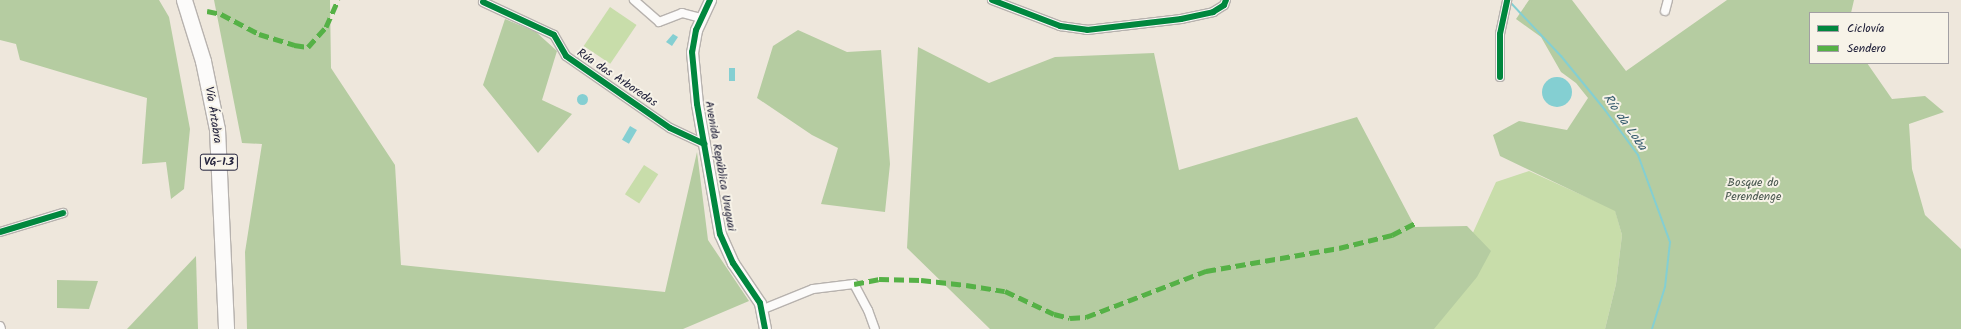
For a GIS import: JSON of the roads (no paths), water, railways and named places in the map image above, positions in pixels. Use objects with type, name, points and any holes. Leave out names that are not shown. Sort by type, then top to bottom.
[{"type":"highway","name":"Vía Ártabra","points":[[184,0],[203,61],[217,128],[226,329]]},
{"type":"street","points":[[634,0],[659,22],[682,13],[701,18]]},
{"type":"street","name":"Avenida República Uruguai","points":[[710,0],[701,18],[692,52],[704,144],[720,234],[733,263],[756,295],[765,329]]},
{"type":"street","points":[[992,0],[1060,26],[1087,30],[1162,22],[1213,12],[1225,3]]},
{"type":"street","points":[[1500,77],[1500,34],[1508,0]]},
{"type":"street","points":[[1665,11],[1668,0]]},
{"type":"street","name":"Rúa das Arboredas","points":[[483,2],[554,35],[566,56],[670,128],[704,144]]},
{"type":"street","points":[[0,232],[63,213]]},
{"type":"street","points":[[761,310],[813,289],[854,284],[868,310],[875,329]]},
{"type":"water","points":[[673,34],[678,37],[672,46],[666,42]]},
{"type":"water","points":[[729,68],[735,68],[735,81],[729,81]]},
{"type":"water","points":[[1557,77],[1563,78],[1571,86],[1571,98],[1563,106],[1557,107],[1551,106],[1543,98],[1542,92],[1543,86],[1551,78]]},
{"type":"water","points":[[580,94],[584,94],[586,95],[586,103],[580,104],[577,101],[577,97]]},
{"type":"water","points":[[630,126],[637,130],[629,144],[622,140]]},
{"type":"waterway","name":"Río da Loba","points":[[1509,1],[1561,56],[1605,110],[1638,155],[1670,242],[1665,287],[1652,329]]},
{"type":"park label","name":"Bosque do Perendenge","points":[[1753,190]]}]
